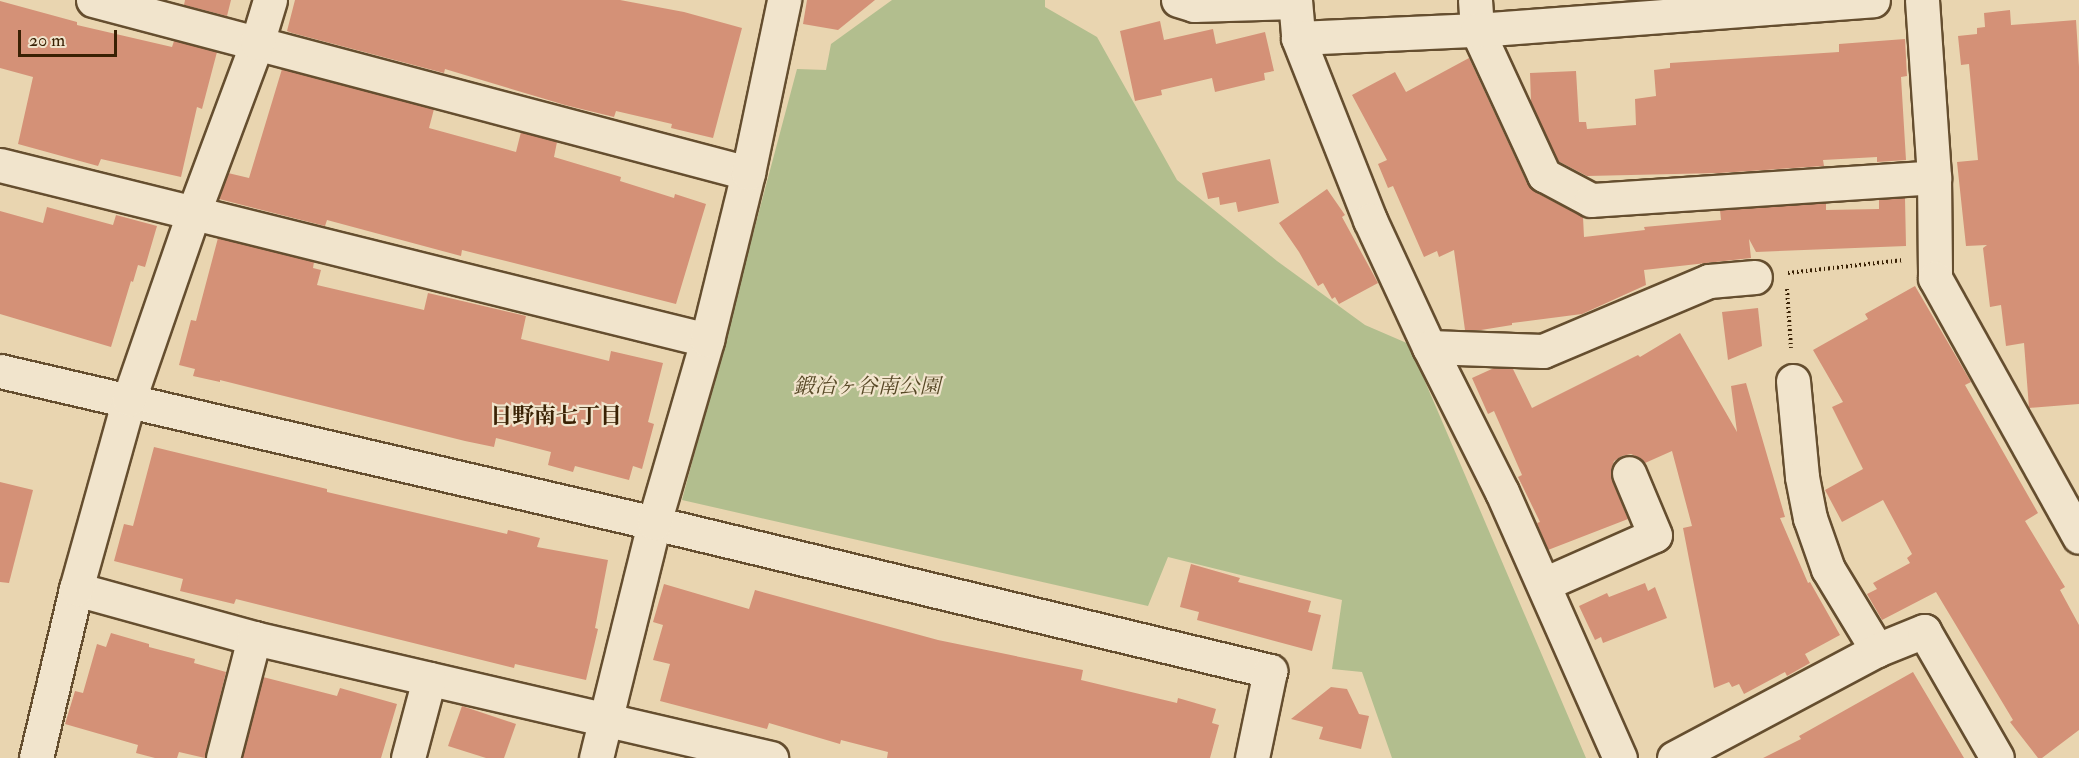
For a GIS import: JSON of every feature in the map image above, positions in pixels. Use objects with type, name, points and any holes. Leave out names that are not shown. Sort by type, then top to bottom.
[{"type":"street","points":[[93,0],[748,173]]},
{"type":"street","points":[[36,758],[75,589],[129,399],[193,214],[257,44],[270,0]]},
{"type":"street","points":[[596,758],[654,523],[707,340],[748,173],[784,0]]},
{"type":"street","points":[[1178,0],[1194,5],[1295,1],[1298,38],[1370,220],[1429,347],[1502,492],[1620,758]]},
{"type":"street","points":[[1298,38],[1476,15],[1873,0]]},
{"type":"street","points":[[1922,0],[1934,177],[1935,278],[2079,537]]},
{"type":"street","points":[[1476,15],[1544,175],[1591,200],[1934,177]]},
{"type":"street","points":[[0,165],[707,340]]},
{"type":"street","points":[[1429,347],[1543,351],[1709,281],[1771,275]]},
{"type":"street","points":[[0,371],[129,399],[654,523],[1270,671],[1252,758]]},
{"type":"street","points":[[1792,381],[1802,477],[1810,518],[1828,569],[1877,650]]},
{"type":"street","points":[[1544,584],[1655,535],[1644,484]]},
{"type":"street","points":[[75,589],[254,638],[607,718],[771,758]]},
{"type":"street","points":[[1674,758],[1877,650],[1924,631],[1997,758]]},
{"type":"street","points":[[223,758],[254,638]]},
{"type":"street","points":[[408,758],[429,679]]},
{"type":"path","points":[[1792,381],[1771,275],[1901,260]]},
{"type":"green space","name":"鍛冶ヶ谷南公園","points":[[892,0],[1045,0],[1045,7],[1097,37],[1177,180],[1277,261],[1365,325],[1409,344],[1586,758],[1392,758],[1362,672],[1332,669],[1342,600],[1168,557],[1148,606],[682,500],[797,69],[826,70],[831,44]]},
{"type":"building","points":[[185,0],[231,0],[227,16],[184,5]]},
{"type":"building","points":[[295,0],[620,0],[684,12],[742,28],[713,138],[671,128],[672,124],[616,111],[614,117],[565,105],[445,69],[444,73],[292,33],[287,31]]},
{"type":"building","points":[[807,0],[875,0],[838,30],[803,24]]},
{"type":"building","points":[[0,1],[77,22],[77,25],[172,47],[174,41],[217,52],[202,109],[197,107],[181,177],[101,159],[98,166],[18,144],[33,77],[0,68]]},
{"type":"building","points":[[2010,10],[2011,25],[2076,20],[2079,67],[2079,404],[2029,408],[2024,343],[2006,346],[2001,305],[1990,307],[1983,248],[1987,245],[1966,246],[1957,162],[1978,160],[1969,64],[1961,65],[1958,36],[1977,34],[1977,28],[1985,27],[1984,13]]},
{"type":"building","points":[[1160,21],[1164,40],[1213,29],[1216,44],[1265,32],[1274,71],[1264,73],[1265,80],[1215,92],[1212,78],[1161,90],[1162,95],[1135,101],[1120,31]]},
{"type":"building","points":[[1905,39],[1907,76],[1901,77],[1906,160],[1877,162],[1877,157],[1823,160],[1824,166],[1719,173],[1587,176],[1558,161],[1531,102],[1530,73],[1576,71],[1579,122],[1586,122],[1587,129],[1636,125],[1635,99],[1656,96],[1654,70],[1670,68],[1670,63],[1839,52],[1839,44]]},
{"type":"building","points":[[1469,58],[1527,183],[1535,192],[1583,217],[1584,237],[1645,230],[1644,227],[1721,220],[1720,210],[1826,203],[1826,210],[1879,209],[1879,199],[1905,198],[1906,246],[1756,252],[1749,239],[1751,258],[1644,270],[1646,285],[1582,314],[1512,323],[1512,325],[1481,330],[1465,330],[1454,250],[1439,257],[1437,251],[1424,257],[1393,186],[1388,188],[1378,164],[1387,160],[1352,95],[1395,72],[1406,92]]},
{"type":"building","points":[[282,69],[434,109],[429,128],[516,152],[521,132],[557,142],[554,157],[621,177],[620,181],[674,198],[675,194],[706,204],[676,304],[462,250],[461,256],[327,220],[325,226],[219,199],[228,173],[249,178]]},
{"type":"building","points":[[1270,159],[1279,203],[1238,212],[1236,202],[1220,205],[1219,197],[1208,199],[1202,173]]},
{"type":"building","points":[[1327,189],[1345,215],[1342,217],[1378,283],[1339,304],[1335,297],[1332,299],[1323,283],[1318,286],[1279,223]]},
{"type":"building","points":[[47,207],[113,225],[116,215],[157,226],[145,267],[138,265],[133,282],[131,281],[111,347],[0,314],[0,211],[43,223]]},
{"type":"building","points":[[218,238],[314,262],[313,268],[321,270],[317,285],[424,310],[428,293],[526,316],[521,339],[609,361],[611,351],[663,363],[648,422],[654,424],[642,469],[633,466],[629,480],[575,466],[573,472],[548,465],[551,452],[496,438],[494,447],[220,380],[220,382],[193,376],[195,369],[179,365],[191,320],[196,321]]},
{"type":"building","points":[[1915,286],[1971,382],[1965,385],[2038,513],[2025,521],[2065,587],[2060,590],[2079,625],[2079,730],[2042,758],[2038,758],[2010,722],[2013,720],[1936,592],[1882,620],[1867,594],[1877,589],[1873,583],[1910,563],[1907,558],[1912,554],[1883,500],[1842,522],[1825,490],[1863,469],[1832,407],[1843,402],[1813,350],[1868,319],[1865,314]]},
{"type":"building","points":[[1758,308],[1762,346],[1728,360],[1722,312]]},
{"type":"building","points":[[1680,333],[1737,432],[1731,386],[1746,383],[1785,517],[1780,518],[1808,583],[1810,582],[1840,635],[1805,654],[1810,663],[1787,676],[1785,672],[1744,694],[1739,684],[1732,687],[1729,682],[1714,688],[1683,528],[1692,526],[1672,451],[1645,463],[1631,454],[1614,461],[1611,470],[1612,480],[1628,519],[1548,550],[1537,523],[1540,522],[1518,477],[1522,475],[1494,411],[1488,414],[1472,378],[1494,368],[1513,369],[1532,408],[1638,355],[1640,357]]},
{"type":"building","points":[[154,447],[327,489],[327,492],[507,534],[508,530],[540,538],[537,547],[608,560],[595,628],[598,629],[586,680],[515,664],[514,668],[236,599],[234,604],[180,591],[183,579],[114,561],[124,524],[133,526]]},
{"type":"building","points":[[0,482],[33,490],[9,583],[0,582]]},
{"type":"building","points":[[1191,564],[1240,578],[1238,582],[1311,601],[1308,612],[1321,615],[1312,651],[1197,620],[1199,612],[1180,607]]},
{"type":"building","points":[[1645,583],[1648,591],[1655,587],[1667,618],[1603,643],[1601,637],[1595,640],[1579,606],[1607,593],[1609,597]]},
{"type":"building","points":[[664,584],[749,609],[755,590],[938,640],[1083,670],[1081,680],[1177,703],[1178,698],[1216,709],[1212,723],[1219,725],[1210,758],[887,758],[888,752],[841,740],[840,744],[769,723],[767,729],[660,701],[670,664],[653,660],[663,625],[653,622]]},
{"type":"building","points":[[111,633],[149,644],[149,647],[195,659],[194,663],[226,672],[205,758],[179,752],[177,758],[155,758],[136,753],[138,745],[65,724],[75,691],[83,693],[97,644],[106,647]]},
{"type":"building","points":[[1913,672],[1964,758],[1763,758],[1801,739],[1799,736]]},
{"type":"building","points":[[263,677],[337,696],[340,688],[397,704],[381,758],[242,758]]},
{"type":"building","points":[[1331,687],[1347,689],[1359,714],[1369,716],[1361,749],[1319,739],[1323,727],[1291,719]]},
{"type":"building","points":[[462,706],[516,724],[504,758],[486,758],[448,746]]},
{"type":"district","name":"日野南七丁目","points":[[556,417]]}]
